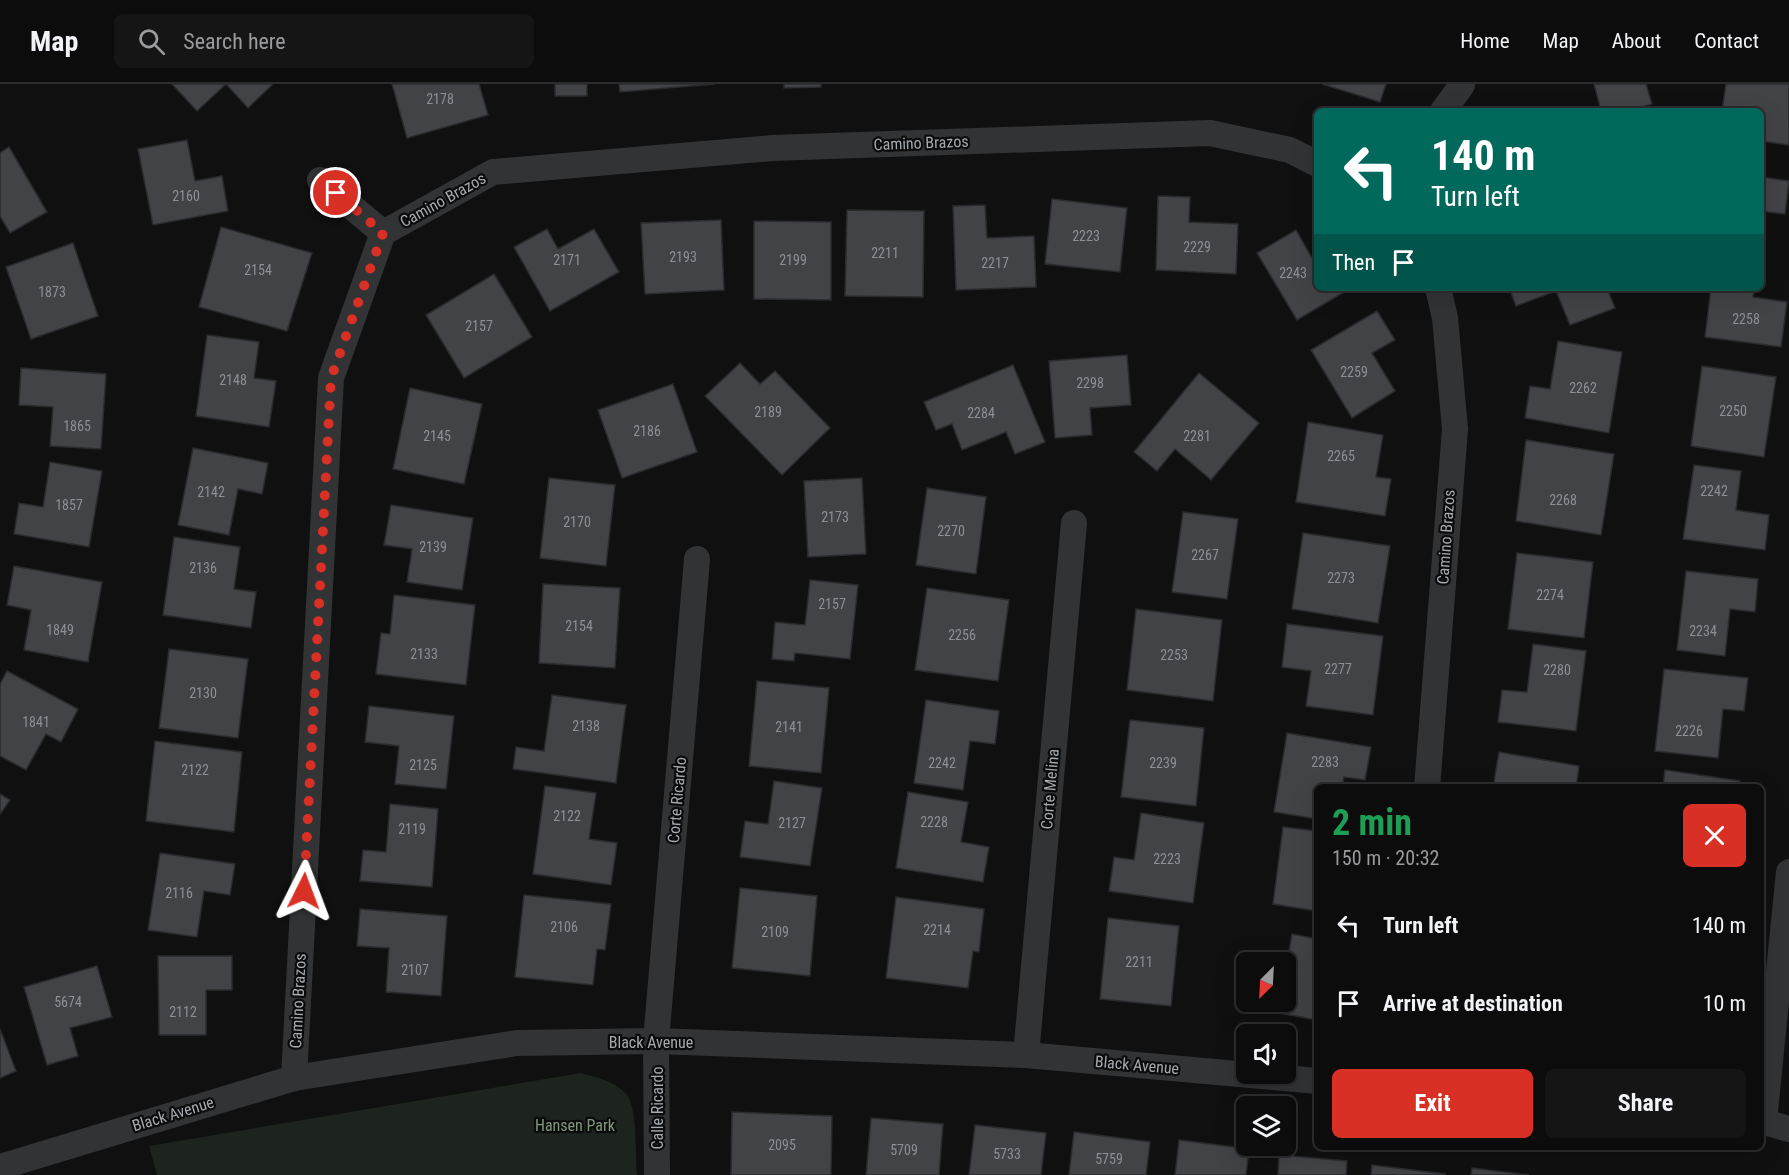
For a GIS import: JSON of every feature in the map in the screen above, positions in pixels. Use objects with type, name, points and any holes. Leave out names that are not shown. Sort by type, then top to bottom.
[{"type":"street","points":[[1445,108],[1462,86]]},
{"type":"street","name":"Camino Brazos","points":[[294,1078],[331,378],[383,233],[493,172],[773,148],[1210,133],[1290,150],[1314,162]]},
{"type":"street","points":[[320,180],[383,233]]},
{"type":"street","name":"Camino Brazos","points":[[1427,784],[1455,429],[1445,318],[1439,291]]},
{"type":"street","name":"Corte Melina","points":[[1026,1055],[1074,523]]},
{"type":"street","name":"Corte Ricardo","points":[[656,1041],[697,559]]},
{"type":"street","points":[[1764,1111],[1789,872]]},
{"type":"street","name":"Black Avenue","points":[[0,1167],[294,1078],[517,1043],[656,1041],[1026,1055],[1314,1082]]},
{"type":"street","name":"Calle Ricardo","points":[[656,1041],[657,1175]]},
{"type":"street","points":[[1764,1121],[1789,1129]]},
{"type":"green space","name":"Hansen Park","points":[[581,1073],[612,1083],[623,1090],[631,1102],[637,1175],[157,1175],[149,1146]]},
{"type":"building","points":[[172,84],[226,84],[197,111]]},
{"type":"building","points":[[226,84],[271,84],[272,85],[248,108]]},
{"type":"building","points":[[392,84],[479,84],[488,115],[407,138]]},
{"type":"building","points":[[555,84],[587,84],[587,96],[555,96]]},
{"type":"building","points":[[619,84],[715,84],[620,92]]},
{"type":"building","points":[[784,84],[821,84],[821,87],[784,88]]},
{"type":"building","points":[[1322,84],[1386,84],[1380,102]]},
{"type":"building","points":[[1594,84],[1646,84],[1652,104],[1638,108],[1600,108]]},
{"type":"building","points":[[1726,84],[1789,84],[1789,145],[1764,141],[1764,108],[1722,108]]},
{"type":"building","points":[[187,140],[195,181],[222,176],[228,211],[153,225],[138,149]]},
{"type":"building","points":[[9,147],[47,212],[10,233],[0,216],[0,153]]},
{"type":"building","points":[[1764,177],[1789,181],[1785,214],[1764,211]]},
{"type":"building","points":[[1158,196],[1190,197],[1189,222],[1238,224],[1236,274],[1156,270]]},
{"type":"building","points":[[1052,199],[1127,208],[1120,272],[1045,264]]},
{"type":"building","points":[[985,205],[987,238],[1034,236],[1036,287],[956,290],[953,206]]},
{"type":"building","points":[[847,210],[924,211],[923,297],[845,296]]},
{"type":"building","points":[[721,220],[724,290],[645,294],[641,223]]},
{"type":"building","points":[[754,221],[831,222],[831,300],[754,299]]},
{"type":"building","points":[[221,227],[312,253],[287,331],[199,307]]},
{"type":"building","points":[[547,229],[558,249],[594,229],[619,272],[550,311],[514,247]]},
{"type":"building","points":[[1296,230],[1312,258],[1314,257],[1314,291],[1346,291],[1297,320],[1257,253]]},
{"type":"building","points":[[73,243],[98,316],[31,339],[6,267]]},
{"type":"building","points":[[494,274],[532,337],[464,378],[426,315]]},
{"type":"building","points":[[1510,291],[1556,291],[1516,306]]},
{"type":"building","points":[[1556,291],[1608,291],[1615,308],[1570,325]]},
{"type":"building","points":[[1711,291],[1754,291],[1753,297],[1787,302],[1781,347],[1705,337]]},
{"type":"building","points":[[1377,311],[1395,340],[1372,353],[1395,391],[1352,418],[1311,350]]},
{"type":"building","points":[[207,335],[259,342],[254,378],[276,381],[269,427],[196,416]]},
{"type":"building","points":[[1558,341],[1622,352],[1609,433],[1525,418],[1530,386],[1550,389]]},
{"type":"building","points":[[1127,355],[1131,405],[1090,408],[1092,435],[1055,438],[1049,361]]},
{"type":"building","points":[[740,363],[760,384],[775,371],[830,428],[782,475],[705,396]]},
{"type":"building","points":[[1013,365],[1045,442],[1015,454],[1006,432],[962,450],[952,424],[936,430],[924,402]]},
{"type":"building","points":[[1702,366],[1776,377],[1764,457],[1691,446]]},
{"type":"building","points":[[21,368],[106,374],[101,449],[50,446],[53,407],[19,405]]},
{"type":"building","points":[[1199,373],[1259,423],[1211,480],[1175,449],[1157,471],[1134,452]]},
{"type":"building","points":[[673,384],[697,452],[622,478],[598,410]]},
{"type":"building","points":[[410,388],[482,404],[464,484],[393,469]]},
{"type":"building","points":[[1308,422],[1383,435],[1376,477],[1391,479],[1385,516],[1296,502]]},
{"type":"building","points":[[1526,440],[1614,454],[1601,535],[1516,521]]},
{"type":"building","points":[[193,448],[268,463],[262,494],[238,489],[229,535],[178,525]]},
{"type":"building","points":[[50,462],[102,471],[89,547],[14,534],[19,503],[43,507]]},
{"type":"building","points":[[1694,465],[1741,471],[1736,510],[1769,515],[1765,550],[1683,539]]},
{"type":"building","points":[[549,478],[615,485],[606,566],[540,558]]},
{"type":"building","points":[[862,478],[866,554],[808,557],[804,481]]},
{"type":"building","points":[[927,488],[986,497],[976,574],[916,565]]},
{"type":"building","points":[[391,505],[473,518],[462,590],[407,582],[412,549],[384,545]]},
{"type":"building","points":[[1183,512],[1238,519],[1227,599],[1172,592]]},
{"type":"building","points":[[1303,533],[1390,546],[1378,623],[1292,609]]},
{"type":"building","points":[[174,537],[240,547],[234,589],[256,592],[251,628],[163,615]]},
{"type":"building","points":[[1517,553],[1593,562],[1584,638],[1508,629]]},
{"type":"building","points":[[14,566],[102,582],[88,662],[24,650],[31,610],[7,605]]},
{"type":"building","points":[[1686,571],[1758,579],[1755,612],[1730,609],[1725,656],[1677,650]]},
{"type":"building","points":[[810,580],[858,585],[850,659],[795,653],[794,661],[772,659],[775,622],[805,625]]},
{"type":"building","points":[[543,584],[620,588],[615,668],[539,663]]},
{"type":"building","points":[[927,588],[1009,600],[998,681],[915,670]]},
{"type":"building","points":[[394,595],[475,605],[466,685],[376,674],[381,633],[390,634]]},
{"type":"building","points":[[1136,609],[1222,620],[1213,701],[1127,690]]},
{"type":"building","points":[[1287,624],[1383,636],[1373,715],[1306,706],[1311,671],[1282,667]]},
{"type":"building","points":[[1533,644],[1586,651],[1576,731],[1498,722],[1502,690],[1527,692]]},
{"type":"building","points":[[169,649],[248,659],[238,738],[159,728]]},
{"type":"building","points":[[1664,669],[1748,678],[1744,711],[1723,709],[1718,758],[1655,751]]},
{"type":"building","points":[[7,671],[78,709],[61,742],[46,734],[26,770],[0,756],[0,684]]},
{"type":"building","points":[[757,681],[829,688],[821,773],[749,766]]},
{"type":"building","points":[[552,695],[626,705],[616,783],[513,769],[516,747],[544,751]]},
{"type":"building","points":[[926,700],[999,711],[995,744],[970,741],[963,790],[914,783]]},
{"type":"building","points":[[369,706],[454,716],[446,789],[395,784],[399,746],[365,742]]},
{"type":"building","points":[[1130,720],[1204,728],[1196,806],[1121,797]]},
{"type":"building","points":[[1287,733],[1371,747],[1365,780],[1344,777],[1343,784],[1314,784],[1314,819],[1274,812]]},
{"type":"building","points":[[155,741],[242,752],[234,832],[146,821]]},
{"type":"building","points":[[1499,752],[1579,766],[1577,784],[1494,784]]},
{"type":"building","points":[[1665,770],[1740,781],[1740,784],[1663,784]]},
{"type":"building","points":[[774,781],[822,788],[810,866],[740,857],[745,821],[768,824]]},
{"type":"building","points":[[545,786],[596,793],[589,839],[617,843],[611,885],[533,874]]},
{"type":"building","points":[[908,792],[968,802],[961,842],[989,847],[983,882],[896,868]]},
{"type":"building","points":[[0,794],[10,800],[0,814]]},
{"type":"building","points":[[390,804],[438,809],[432,887],[360,881],[363,850],[386,852]]},
{"type":"building","points":[[1141,813],[1204,823],[1193,903],[1109,891],[1114,857],[1134,860]]},
{"type":"building","points":[[1283,827],[1314,831],[1314,911],[1273,904]]},
{"type":"building","points":[[160,853],[235,864],[230,895],[204,891],[197,937],[148,930]]},
{"type":"building","points":[[740,888],[817,896],[810,976],[732,968]]},
{"type":"building","points":[[524,895],[611,904],[605,950],[597,949],[593,985],[515,977]]},
{"type":"building","points":[[896,897],[984,909],[979,952],[973,951],[968,988],[886,978]]},
{"type":"building","points":[[360,909],[447,916],[441,996],[386,992],[389,948],[357,946]]},
{"type":"building","points":[[1108,918],[1179,926],[1171,1006],[1100,999]]},
{"type":"building","points":[[1292,934],[1314,938],[1314,1019],[1273,1012],[1296,1012],[1296,952],[1289,952]]},
{"type":"building","points":[[158,956],[232,956],[232,990],[206,990],[206,1035],[159,1035]]},
{"type":"building","points":[[97,966],[112,1017],[70,1028],[78,1056],[47,1065],[24,987]]},
{"type":"building","points":[[0,1029],[16,1071],[0,1078]]},
{"type":"building","points":[[732,1112],[832,1116],[831,1175],[731,1175]]},
{"type":"building","points":[[871,1118],[943,1124],[939,1175],[866,1175]]},
{"type":"building","points":[[975,1125],[1046,1133],[1041,1175],[969,1175]]},
{"type":"building","points":[[1074,1132],[1150,1142],[1146,1175],[1069,1175]]},
{"type":"building","points":[[1179,1140],[1236,1147],[1236,1156],[1248,1156],[1246,1175],[1175,1175]]},
{"type":"building","points":[[1279,1156],[1347,1161],[1346,1175],[1278,1175]]},
{"type":"building","points":[[1372,1165],[1445,1174],[1445,1175],[1371,1175]]},
{"type":"building","points":[[1472,1168],[1529,1175],[1471,1175]]},
{"type":"route","points":[[304,891],[331,378],[383,233],[336,193]]}]
